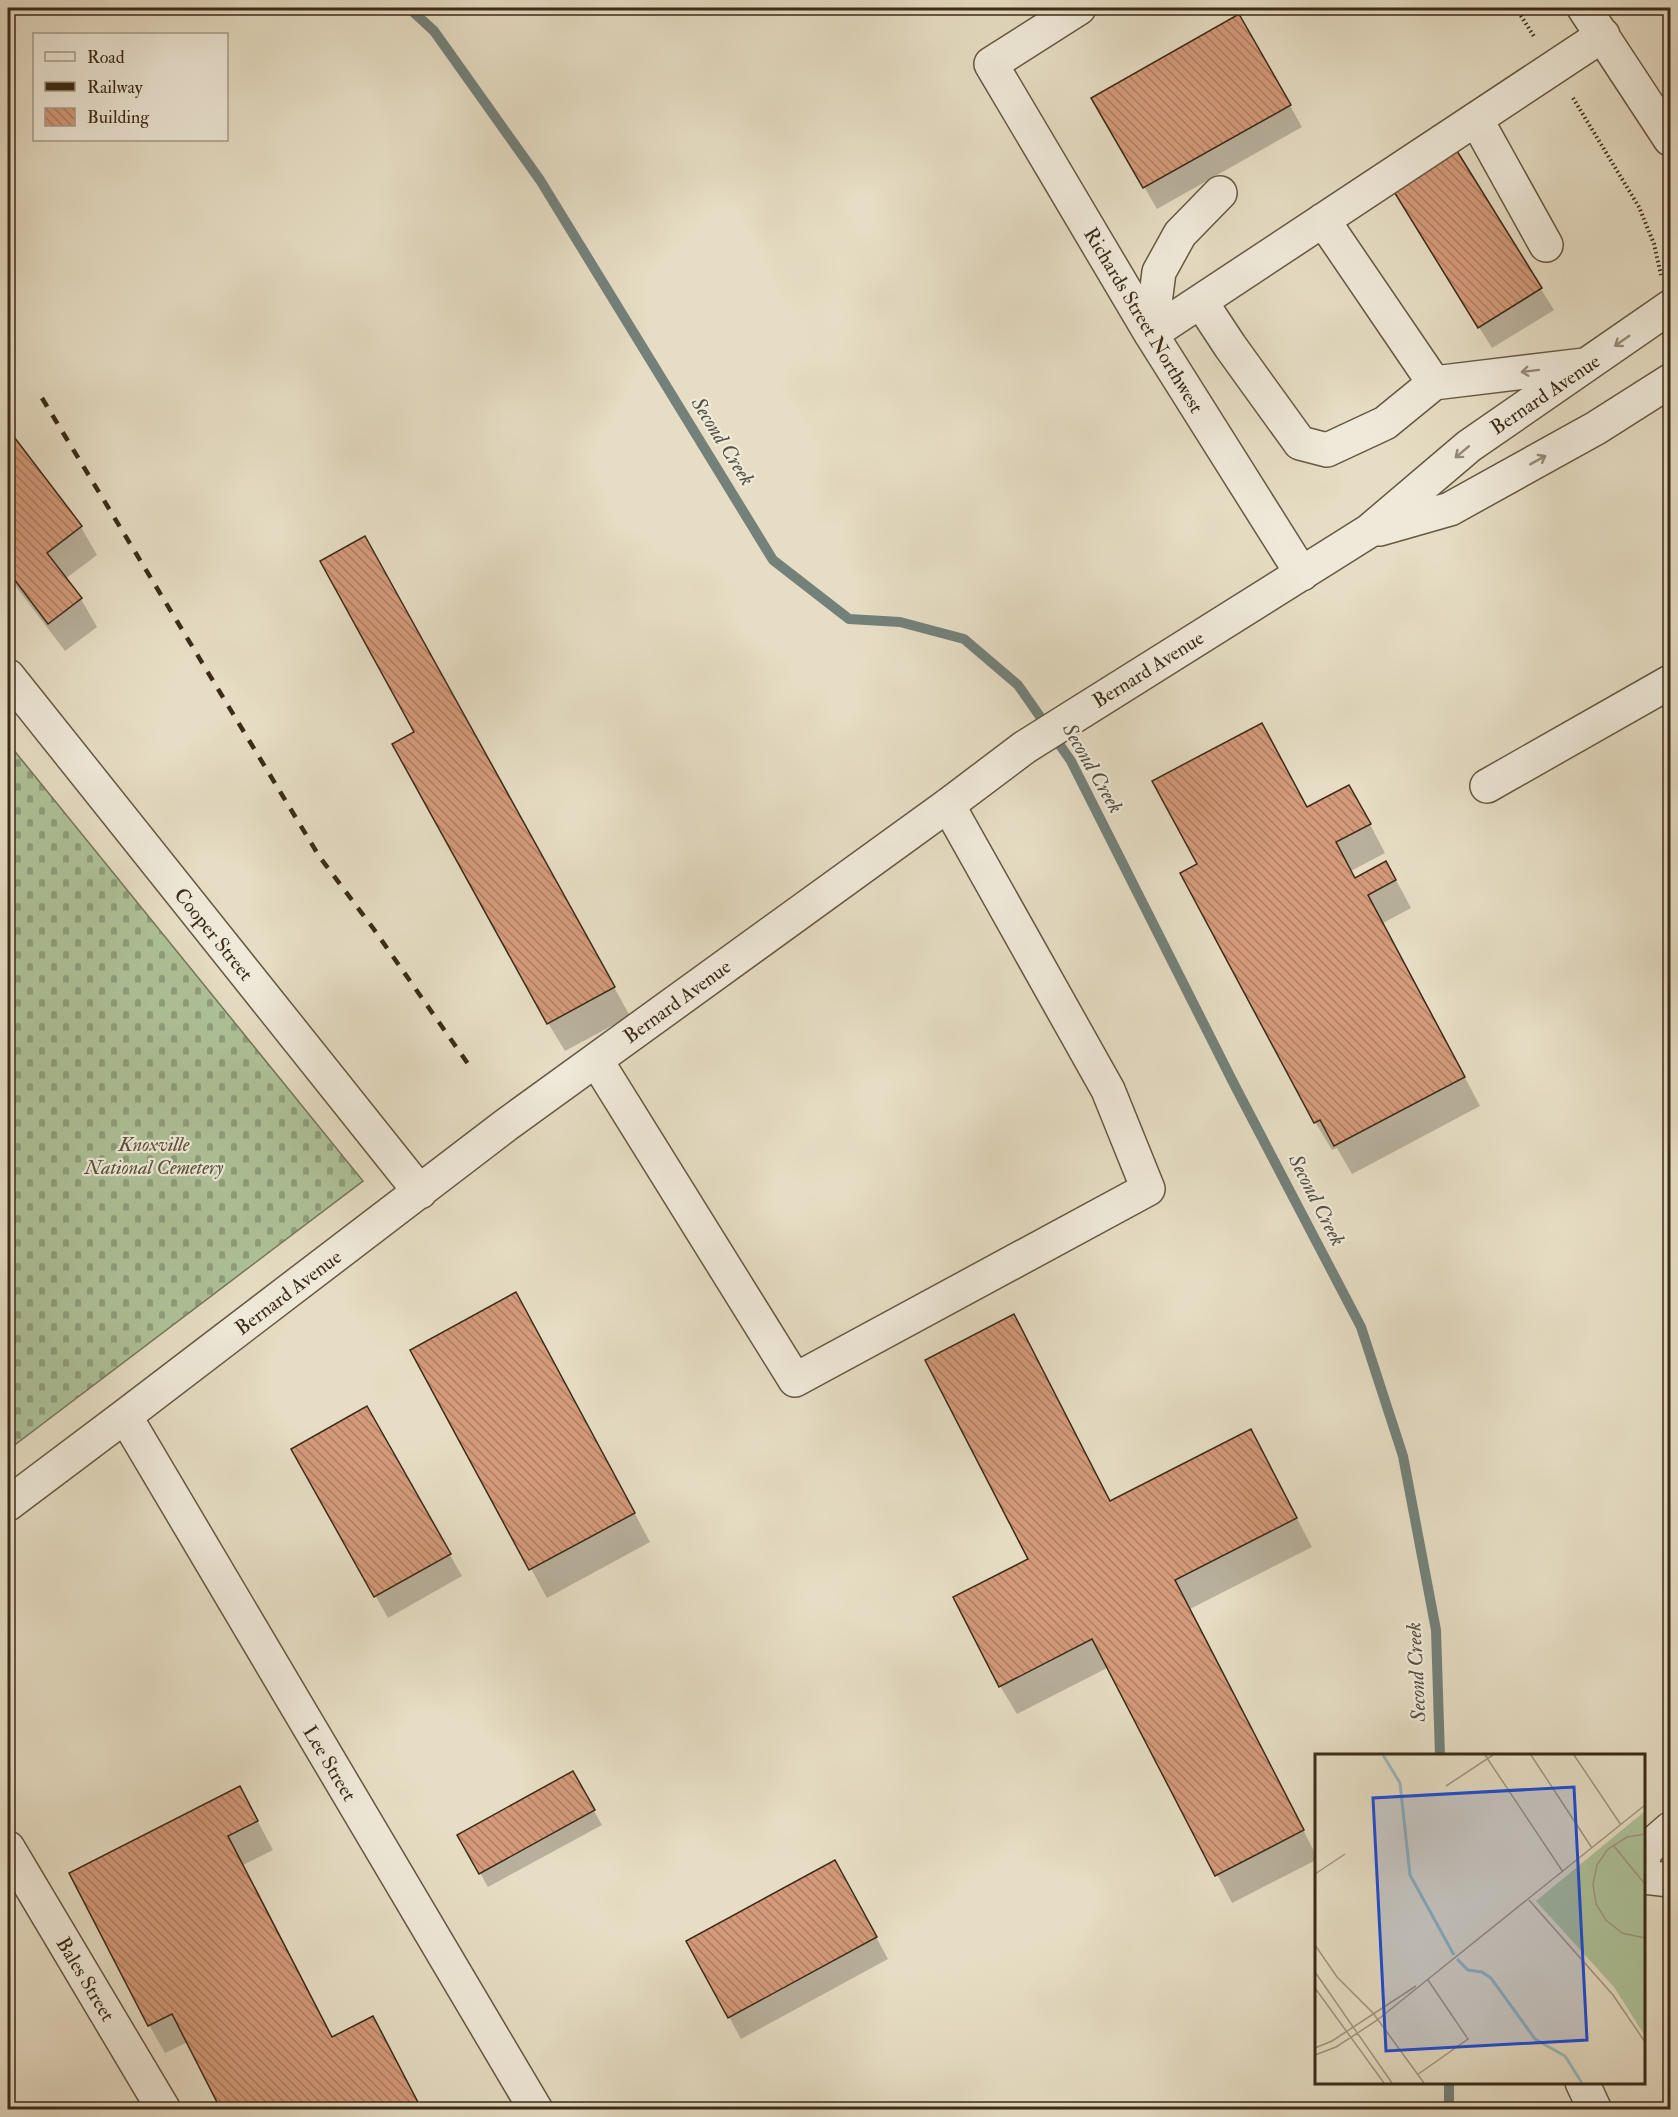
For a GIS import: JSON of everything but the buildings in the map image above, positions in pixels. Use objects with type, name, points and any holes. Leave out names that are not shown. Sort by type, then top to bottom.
[{"type":"street","name":"Richards Street Northwest","points":[[1079,8],[991,64],[1151,334],[1302,574]]},
{"type":"street","points":[[1584,8],[1671,139]]},
{"type":"street","points":[[1151,334],[1603,35]]},
{"type":"street","points":[[1476,119],[1546,245]]},
{"type":"street","points":[[1151,334],[1160,272],[1180,234],[1220,194]]},
{"type":"street","points":[[1323,220],[1434,383]]},
{"type":"street","name":"Bernard Avenue","points":[[8,1504],[506,1125],[948,805],[1024,747],[1369,531],[1469,446],[1588,364],[1667,295]]},
{"type":"street","points":[[1201,302],[1300,443],[1327,450],[1385,423],[1434,383],[1588,364]]},
{"type":"street","name":"Bernard Avenue","points":[[1369,531],[1450,509],[1596,428],[1671,381]]},
{"type":"street","name":"Cooper Street","points":[[8,676],[420,1192]]},
{"type":"street","points":[[1486,786],[1671,682]]},
{"type":"street","points":[[596,1060],[795,1380],[1148,1189],[1108,1090],[948,805]]},
{"type":"street","name":"Lee Street","points":[[125,1416],[536,2109]]},
{"type":"street","points":[[1645,1854],[1646,1850],[1671,1829]]},
{"type":"street","name":"Bales Street","points":[[8,1848],[164,2109]]},
{"type":"street","points":[[1645,1877],[1671,1880]]},
{"type":"street","points":[[1583,2084],[1595,2109]]},
{"type":"path","points":[[1516,8],[1639,207],[1654,244],[1667,295]]},
{"type":"green space","name":"Knoxville National Cemetery","points":[[8,743],[363,1181],[8,1450]]},
{"type":"waterway","name":"Second Creek","points":[[409,8],[434,31],[540,180],[773,560],[849,619],[900,622],[964,639],[1018,685],[1071,761],[1235,1086],[1361,1327],[1403,1456],[1436,1630],[1440,1754]]},
{"type":"waterway","name":"Second Creek","points":[[1449,2084],[1449,2110]]},
{"type":"railway","points":[[42,398],[319,856],[373,928],[473,1071]]}]
